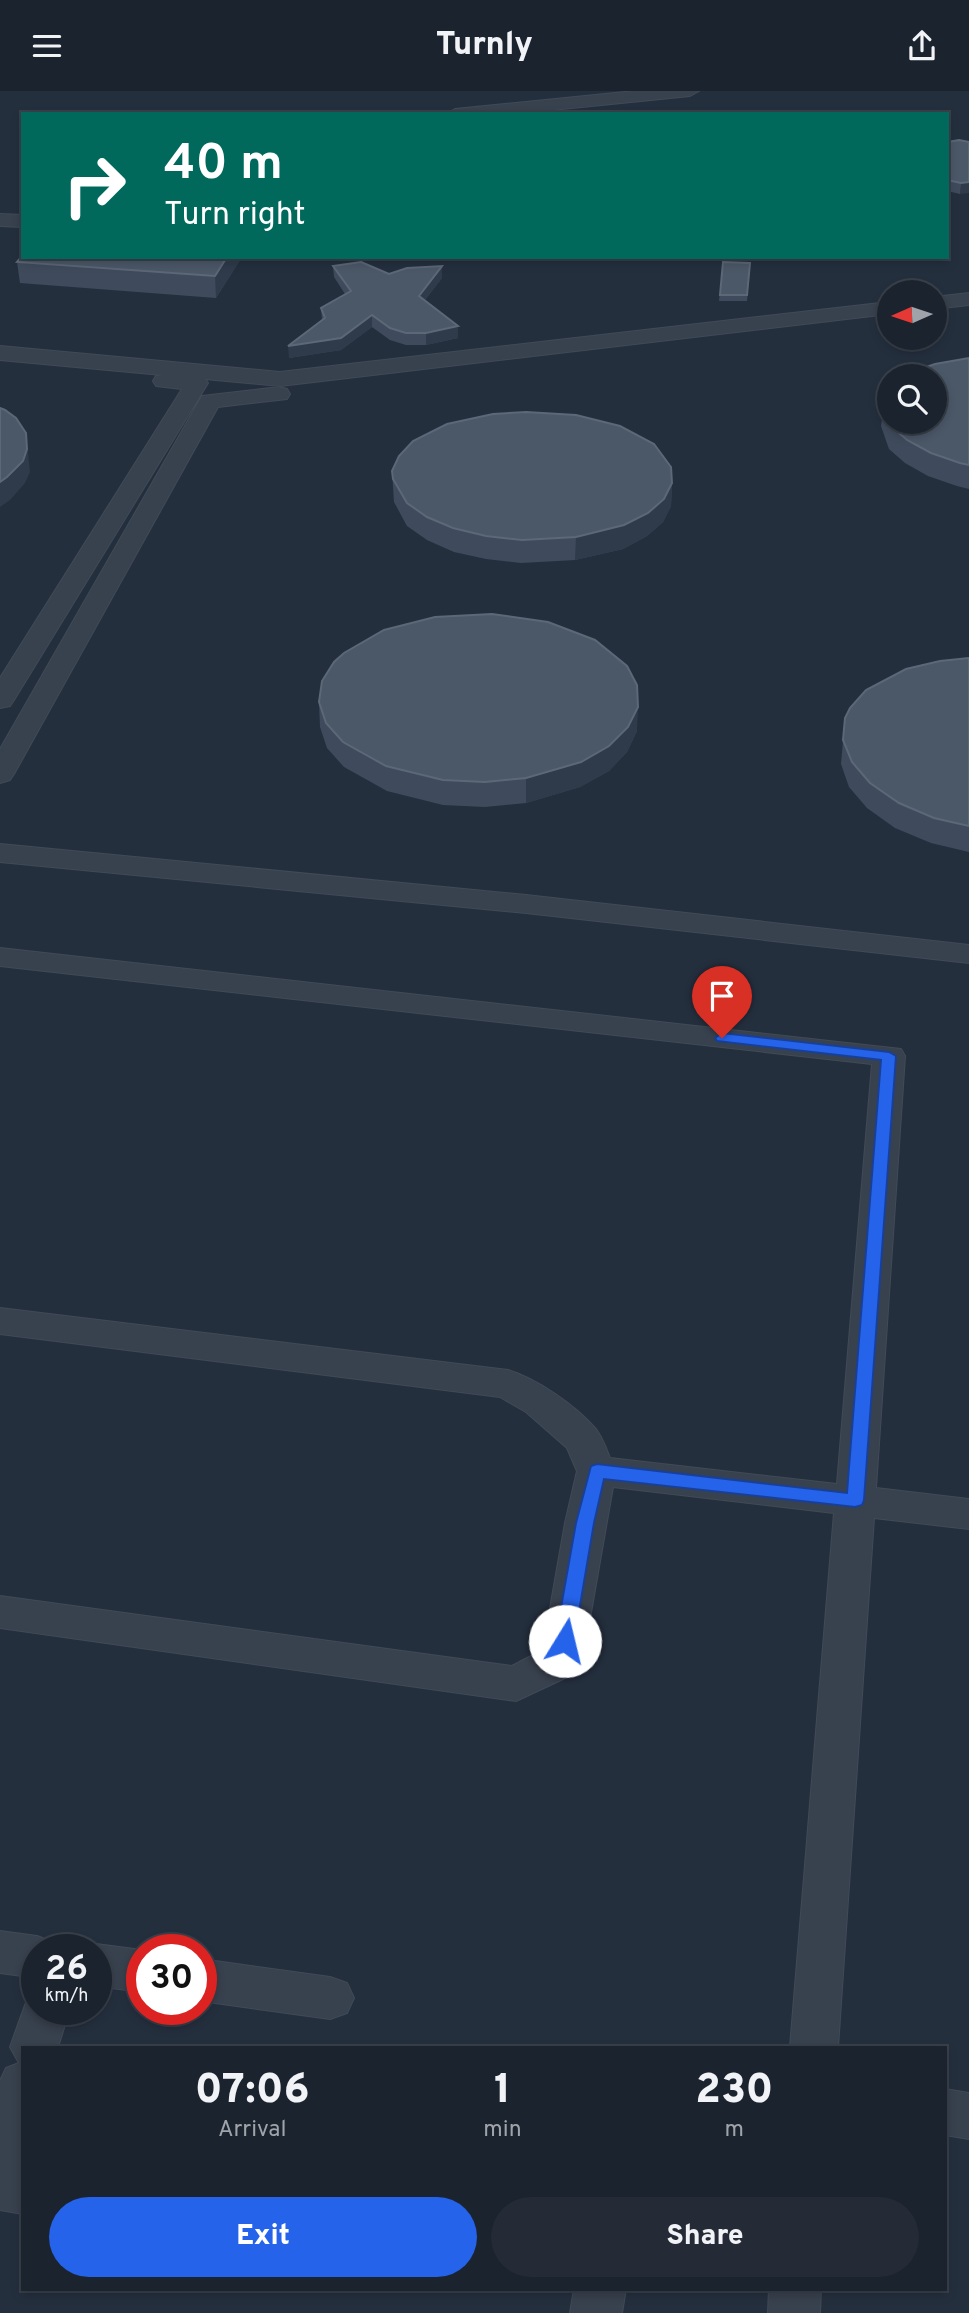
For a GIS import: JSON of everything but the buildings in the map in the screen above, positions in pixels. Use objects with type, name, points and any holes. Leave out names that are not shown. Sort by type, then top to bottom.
[{"type":"street","points":[[475,112],[690,91]]},
{"type":"street","points":[[0,220],[21,221]]},
{"type":"street","points":[[947,302],[969,299]]},
{"type":"street","points":[[0,353],[280,379],[877,309]]},
{"type":"street","points":[[947,322],[957,321]]},
{"type":"street","points":[[0,774],[210,401],[877,330]]},
{"type":"street","points":[[0,367],[288,393]]},
{"type":"street","points":[[0,700],[197,383]]},
{"type":"street","points":[[0,853],[526,904],[969,954]]},
{"type":"street","points":[[0,957],[889,1056],[814,2046]]},
{"type":"street","points":[[0,1321],[508,1384],[539,1402],[582,1439],[597,1471],[585,1523],[565,1641],[548,1667],[516,1683],[0,1612]]},
{"type":"street","points":[[597,1471],[969,1514]]},
{"type":"street","points":[[0,1952],[21,1955]]},
{"type":"street","points":[[217,1982],[330,1998]]},
{"type":"street","points":[[34,2046],[41,2025]]},
{"type":"street","points":[[0,2155],[21,2090]]},
{"type":"street","points":[[947,2112],[969,2116]]},
{"type":"street","points":[[0,2186],[21,2190]]},
{"type":"street","points":[[596,2313],[600,2291]]},
{"type":"street","points":[[793,2313],[795,2291]]},
{"type":"route","points":[[565,1641],[585,1523],[597,1471],[855,1500],[889,1056],[722,1038]]}]
